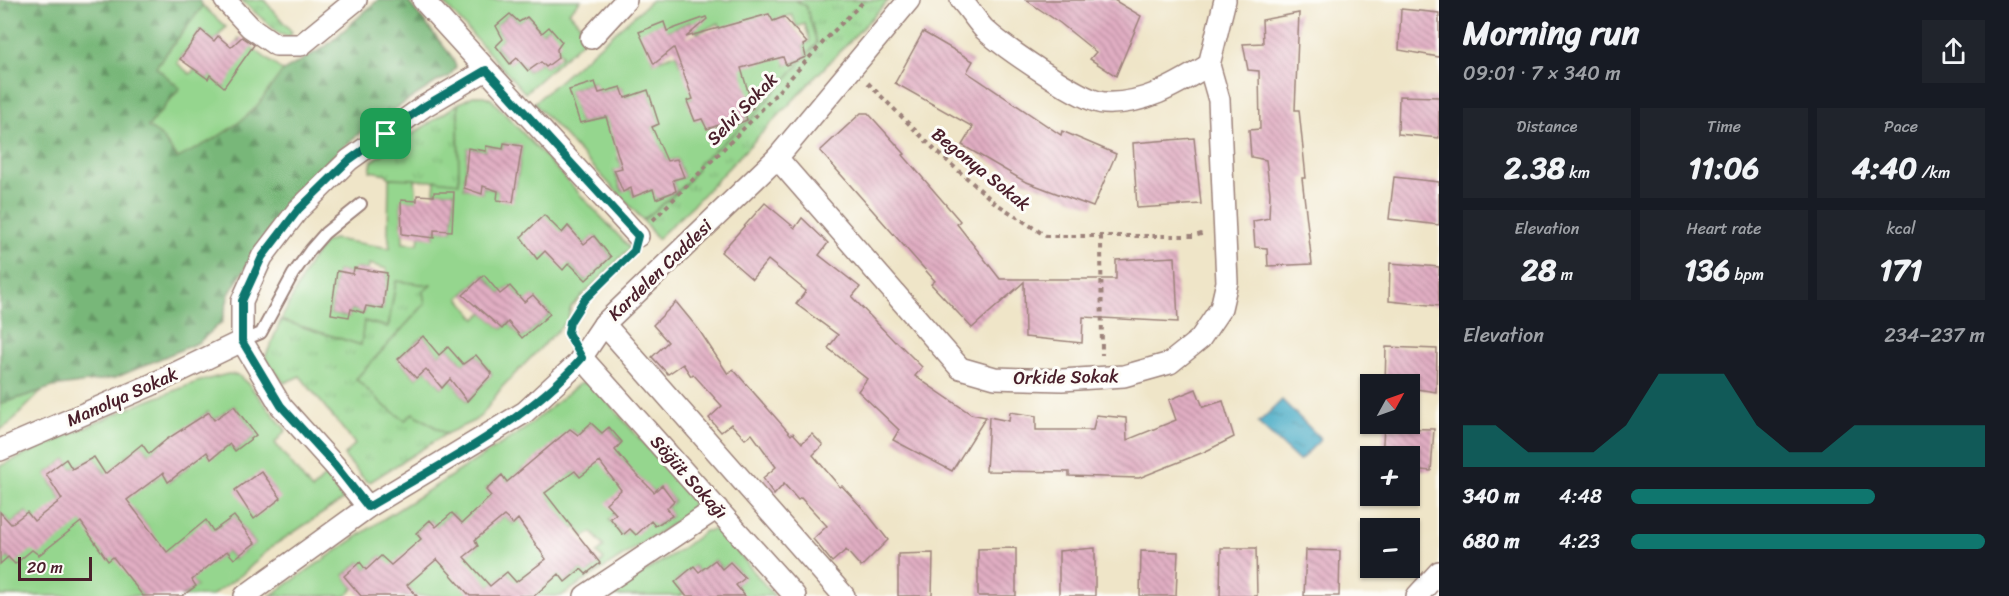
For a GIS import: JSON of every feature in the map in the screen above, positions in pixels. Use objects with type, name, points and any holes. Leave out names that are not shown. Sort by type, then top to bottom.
[{"type":"street","points":[[225,0],[250,27],[276,45],[300,45],[356,0]]},
{"type":"street","points":[[423,0],[638,236]]},
{"type":"street","points":[[591,38],[627,0]]},
{"type":"street","name":"Kardelen Caddesi","points":[[844,596],[604,324],[777,158],[909,0]]},
{"type":"street","points":[[961,0],[985,29],[1059,84],[1101,103],[1134,101],[1167,91],[1209,65]]},
{"type":"street","name":"Orkide Sokak","points":[[777,158],[960,368],[995,378],[1062,380],[1124,376],[1170,363],[1200,339],[1221,308],[1227,282],[1219,100],[1209,65],[1225,0]]},
{"type":"street","points":[[368,507],[335,465],[281,406],[242,341],[242,301],[262,257],[298,210],[349,160],[423,107],[486,70]]},
{"type":"street","points":[[245,596],[368,507],[525,412],[568,374],[582,358],[604,324]]},
{"type":"street","name":"Manolya Sokak","points":[[0,450],[151,385],[242,341]]},
{"type":"street","name":"Söğüt Sokağı","points":[[582,358],[795,596]]},
{"type":"street","points":[[585,596],[717,508]]},
{"type":"street","points":[[1417,596],[1439,572]]},
{"type":"lane","points":[[242,341],[261,333],[293,274],[311,249],[325,233],[361,204]]},
{"type":"path","name":"Selvi Sokak","points":[[582,358],[568,333],[570,322],[584,300],[634,251],[638,236],[669,202],[754,118],[865,0]]},
{"type":"path","name":"Begonya Sokak","points":[[853,68],[935,150],[994,202],[1046,236],[1194,236],[1224,228]]},
{"type":"path","points":[[1101,236],[1102,377]]},
{"type":"green space","points":[[0,0],[199,0],[203,6],[156,67],[180,88],[148,127],[160,135],[178,158],[255,107],[283,71],[325,47],[378,0],[407,0],[452,57],[456,67],[449,77],[438,81],[364,129],[319,169],[267,233],[229,294],[222,322],[199,342],[115,378],[53,387],[0,404]]},
{"type":"green space","points":[[241,0],[264,0],[292,32],[289,37],[280,34]]},
{"type":"green space","points":[[446,0],[581,0],[569,12],[589,35],[525,93],[443,2]],"holes":[[[510,14],[519,22],[528,17],[542,33],[549,27],[557,49],[562,55],[546,67],[541,62],[528,71],[517,58],[510,63],[496,47],[503,39],[496,26]]]},
{"type":"green space","points":[[652,0],[795,0],[806,6],[817,43],[806,56],[803,45],[810,41],[805,24],[797,27],[792,15],[773,21],[786,65],[804,58],[752,118],[700,162],[683,187],[643,220],[534,103]],"holes":[[[691,22],[697,33],[719,23],[730,57],[704,56],[680,65],[676,54],[653,62],[667,31]],[[594,82],[599,93],[621,87],[625,98],[648,91],[659,124],[637,133],[606,117],[580,123],[570,90]],[[693,99],[745,112],[747,119],[727,128],[725,123],[702,119],[696,121],[688,101]],[[639,149],[642,158],[663,151],[667,161],[677,159],[684,177],[673,180],[676,191],[657,199],[653,189],[633,196],[631,188],[622,191],[614,171],[622,168],[618,158]]]},
{"type":"green space","points":[[795,0],[889,0],[691,207],[657,239],[643,220],[683,187],[700,162],[752,118],[817,43],[806,6]]},
{"type":"green space","points":[[203,6],[226,27],[214,41],[201,30],[177,63],[190,74],[195,69],[207,79],[210,75],[224,87],[235,44],[239,38],[283,71],[246,117],[218,137],[178,158],[160,135],[148,127],[180,88],[156,67]]},
{"type":"green space","points":[[473,96],[484,96],[491,99],[630,248],[571,307],[567,321],[502,387],[482,415],[446,434],[413,413],[405,420],[386,407],[356,379],[425,304],[423,292],[431,285],[396,281],[388,327],[364,321],[361,345],[281,320],[310,262],[324,243],[333,239],[390,248],[389,178],[415,179],[417,201],[401,201],[403,243],[418,244],[419,236],[434,237],[434,230],[452,231],[454,192],[434,192],[435,180],[459,183],[458,104]],"holes":[[[504,143],[522,146],[516,187],[499,186],[499,191],[483,187],[482,193],[464,188],[468,148],[486,151],[487,146],[503,149]],[[568,226],[584,244],[595,236],[611,257],[585,280],[569,263],[545,251]],[[369,264],[387,269],[383,309],[366,306],[364,313],[351,309],[349,317],[331,314],[337,271],[353,274],[354,268],[368,270]],[[484,275],[500,294],[510,286],[524,302],[533,296],[550,314],[522,338],[508,322],[502,329],[483,312],[476,319],[459,298]],[[423,336],[439,355],[448,347],[463,364],[476,355],[492,374],[467,401],[450,379],[442,388],[426,369],[416,378],[398,359]]]},
{"type":"green space","points":[[458,104],[459,183],[389,178],[386,174],[370,171],[372,161]]},
{"type":"green space","points":[[396,281],[432,285],[425,304],[356,379],[386,407],[405,420],[413,413],[446,434],[370,482],[366,481],[344,456],[355,444],[300,376],[284,383],[265,358],[281,320],[361,345],[363,321],[388,327]]},
{"type":"green space","points":[[228,374],[238,375],[286,430],[275,443],[312,490],[326,475],[343,500],[271,547],[244,573],[211,596],[182,596],[196,586],[175,557],[143,596],[0,596],[0,562],[8,557],[15,564],[34,521],[26,512],[11,524],[4,516],[0,519],[0,466],[127,409],[197,382]],"holes":[[[234,406],[256,435],[235,451],[230,444],[211,458],[189,426],[208,412],[214,420]],[[167,439],[189,466],[169,482],[163,473],[147,485],[126,457],[142,445],[149,454]],[[94,457],[116,489],[65,505],[46,474],[66,459],[72,469]],[[134,509],[157,540],[128,544],[114,525]],[[234,516],[255,543],[234,559],[227,551],[208,566],[206,521],[213,531]]]},
{"type":"green space","points":[[590,382],[649,449],[693,494],[692,511],[561,596],[527,596],[507,572],[490,586],[484,580],[468,593],[470,596],[402,596],[410,589],[381,556],[366,570],[360,562],[344,575],[354,588],[346,596],[270,596],[385,518],[522,431],[579,384]],"holes":[[[591,423],[602,433],[610,428],[622,442],[580,477],[575,471],[568,476],[557,463],[570,429],[578,435]],[[524,468],[552,502],[528,510],[513,524],[504,516],[497,522],[494,500],[486,489],[501,475],[507,482]],[[643,482],[654,492],[662,486],[674,501],[667,508],[672,516],[656,526],[651,521],[630,529],[623,535],[609,520]],[[452,513],[474,537],[478,546],[461,559],[437,559],[416,532],[430,520],[436,527]],[[576,527],[584,537],[592,532],[604,547],[597,553],[604,560],[586,574],[581,569],[566,582],[559,574],[550,582],[546,560],[539,548],[560,542]]]},
{"type":"green space","points":[[43,390],[9,424],[0,430],[0,404]]},
{"type":"green space","points":[[715,530],[722,533],[774,596],[739,596],[736,585],[745,577],[730,563],[722,569],[715,560],[699,572],[694,566],[675,582],[684,593],[680,596],[606,596],[680,550],[705,531]]},
{"type":"water","points":[[1282,400],[1321,439],[1299,461],[1258,423]]},
{"type":"building","points":[[1026,0],[1114,0],[1141,16],[1116,76],[1090,59],[1096,52],[1060,23]]},
{"type":"building","points":[[1401,9],[1439,13],[1439,57],[1399,50]]},
{"type":"building","points":[[1299,13],[1295,110],[1299,110],[1306,178],[1302,178],[1312,264],[1268,266],[1267,248],[1255,247],[1253,221],[1269,218],[1270,193],[1266,160],[1251,157],[1249,130],[1260,129],[1259,71],[1248,70],[1243,44],[1263,43],[1262,20]]},
{"type":"building","points":[[510,14],[519,22],[527,17],[542,33],[549,27],[562,42],[557,49],[558,58],[546,67],[541,62],[528,71],[517,58],[510,64],[496,46],[503,39],[496,26]]},
{"type":"building","points":[[769,14],[773,21],[784,17],[807,43],[803,45],[806,57],[786,65],[783,57],[741,68],[753,108],[745,112],[747,120],[726,128],[725,123],[707,129],[702,119],[695,121],[687,101],[693,99],[674,48],[654,64],[639,32],[664,22],[667,31],[706,17],[707,19],[686,37]]},
{"type":"building","points":[[201,30],[214,41],[218,36],[231,47],[242,37],[254,45],[224,87],[210,75],[208,79],[180,59]]},
{"type":"building","points":[[923,32],[973,61],[967,72],[1061,135],[1062,131],[1116,154],[1093,207],[1024,181],[962,145],[973,127],[895,83]]},
{"type":"building","points":[[595,82],[599,93],[621,87],[625,98],[648,90],[659,124],[652,127],[667,161],[677,159],[684,177],[673,180],[676,191],[656,199],[653,189],[633,197],[631,188],[623,192],[614,170],[622,168],[606,117],[580,123],[569,90]]},
{"type":"building","points":[[1399,96],[1439,97],[1439,138],[1398,134]]},
{"type":"building","points":[[861,113],[868,113],[905,154],[903,155],[960,221],[957,224],[1000,279],[1116,279],[1116,260],[1175,257],[1178,322],[1083,317],[1082,343],[1025,337],[1024,282],[972,328],[931,284],[935,281],[820,151]]},
{"type":"building","points":[[1194,138],[1201,204],[1137,208],[1133,143]]},
{"type":"building","points":[[504,143],[522,146],[513,202],[497,200],[498,191],[483,186],[482,194],[464,188],[468,148],[486,151],[486,146],[503,149]]},
{"type":"building","points":[[1394,177],[1439,182],[1439,225],[1389,219]]},
{"type":"building","points":[[434,192],[454,192],[452,231],[434,230],[434,238],[402,234],[401,200],[417,201],[417,195],[434,196]]},
{"type":"building","points":[[765,203],[795,228],[802,218],[828,243],[819,255],[860,287],[852,297],[922,367],[915,376],[971,414],[986,417],[952,471],[893,440],[899,430],[858,391],[867,379],[828,348],[838,335],[796,304],[806,291],[768,260],[752,279],[721,252]]},
{"type":"building","points":[[544,215],[562,233],[568,226],[584,244],[594,236],[611,257],[586,280],[569,263],[563,270],[545,251],[537,259],[521,237]]},
{"type":"building","points":[[1390,263],[1439,267],[1439,306],[1389,301]]},
{"type":"building","points":[[354,268],[387,273],[383,309],[366,306],[364,313],[351,309],[349,317],[331,314],[337,271],[353,274]]},
{"type":"building","points":[[484,275],[500,294],[510,286],[524,302],[533,295],[550,314],[522,338],[508,322],[502,329],[463,295]]},
{"type":"building","points":[[676,302],[699,330],[728,374],[733,369],[791,435],[793,433],[802,443],[812,434],[823,445],[813,455],[840,487],[842,486],[866,512],[888,540],[861,567],[846,550],[832,562],[813,539],[827,526],[801,498],[798,500],[784,484],[774,495],[763,478],[776,467],[752,434],[745,439],[731,424],[721,432],[709,418],[722,406],[693,374],[691,376],[683,364],[668,374],[652,357],[668,342],[653,325]]},
{"type":"building","points":[[423,336],[439,355],[448,347],[463,364],[476,355],[492,374],[467,401],[450,379],[442,388],[426,369],[416,378],[398,359]]},
{"type":"building","points":[[1386,347],[1437,349],[1436,392],[1420,390],[1420,374],[1385,374]]},
{"type":"building","points":[[1196,389],[1203,407],[1223,401],[1234,437],[1204,452],[1139,478],[1069,476],[1069,472],[986,471],[989,417],[1009,421],[1010,412],[1036,416],[1036,430],[1093,430],[1096,415],[1126,418],[1127,440],[1176,420],[1169,400]]},
{"type":"building","points":[[234,406],[256,435],[235,451],[230,444],[211,459],[207,452],[168,482],[163,473],[127,500],[167,552],[206,520],[213,531],[234,516],[255,543],[234,559],[227,551],[192,580],[196,586],[182,596],[143,596],[113,557],[108,561],[81,522],[39,555],[32,550],[15,564],[8,557],[0,564],[0,512],[11,524],[27,512],[34,521],[62,499],[46,474],[66,459],[72,469],[94,457],[105,474],[142,444],[149,454],[167,439],[209,412],[214,420]]},
{"type":"building","points":[[591,423],[602,433],[609,427],[622,442],[615,450],[633,471],[654,492],[662,485],[674,501],[667,508],[672,516],[655,526],[651,521],[636,535],[630,529],[623,535],[610,518],[616,514],[606,503],[621,490],[600,462],[580,477],[575,471],[545,493],[600,563],[586,574],[581,569],[565,582],[559,574],[534,596],[470,596],[437,559],[407,585],[417,596],[361,596],[344,576],[360,562],[366,570],[381,556],[391,565],[421,539],[416,533],[430,520],[436,527],[452,513],[462,523],[491,496],[486,490],[502,475],[507,482],[570,429],[578,435]],"holes":[[[504,516],[513,524],[518,519],[546,559],[516,582],[507,572],[490,586],[464,557],[478,546],[475,540]]]},
{"type":"building","points":[[1420,429],[1434,429],[1431,471],[1420,470],[1420,446],[1383,446],[1384,434],[1420,434]]},
{"type":"building","points":[[261,471],[281,498],[254,519],[235,490]]},
{"type":"building","points":[[1016,548],[1016,596],[978,596],[978,549]]},
{"type":"building","points":[[1095,548],[1095,596],[1059,596],[1059,551]]},
{"type":"building","points":[[1221,548],[1256,548],[1257,596],[1220,596]]},
{"type":"building","points":[[1306,550],[1340,551],[1339,596],[1304,596]]},
{"type":"building","points":[[1141,551],[1178,552],[1176,596],[1140,596]]},
{"type":"building","points":[[933,553],[932,596],[898,596],[898,554]]},
{"type":"building","points":[[715,560],[722,569],[730,562],[745,578],[736,585],[745,596],[686,596],[675,582],[694,566],[699,572]]},
{"type":"route","points":[[486,70],[638,236],[634,251],[584,300],[570,322],[568,333],[582,358],[568,374],[525,412],[368,507],[335,465],[281,406],[242,341],[242,301],[262,257],[298,210],[349,160],[386,134],[423,107],[486,70]]}]
